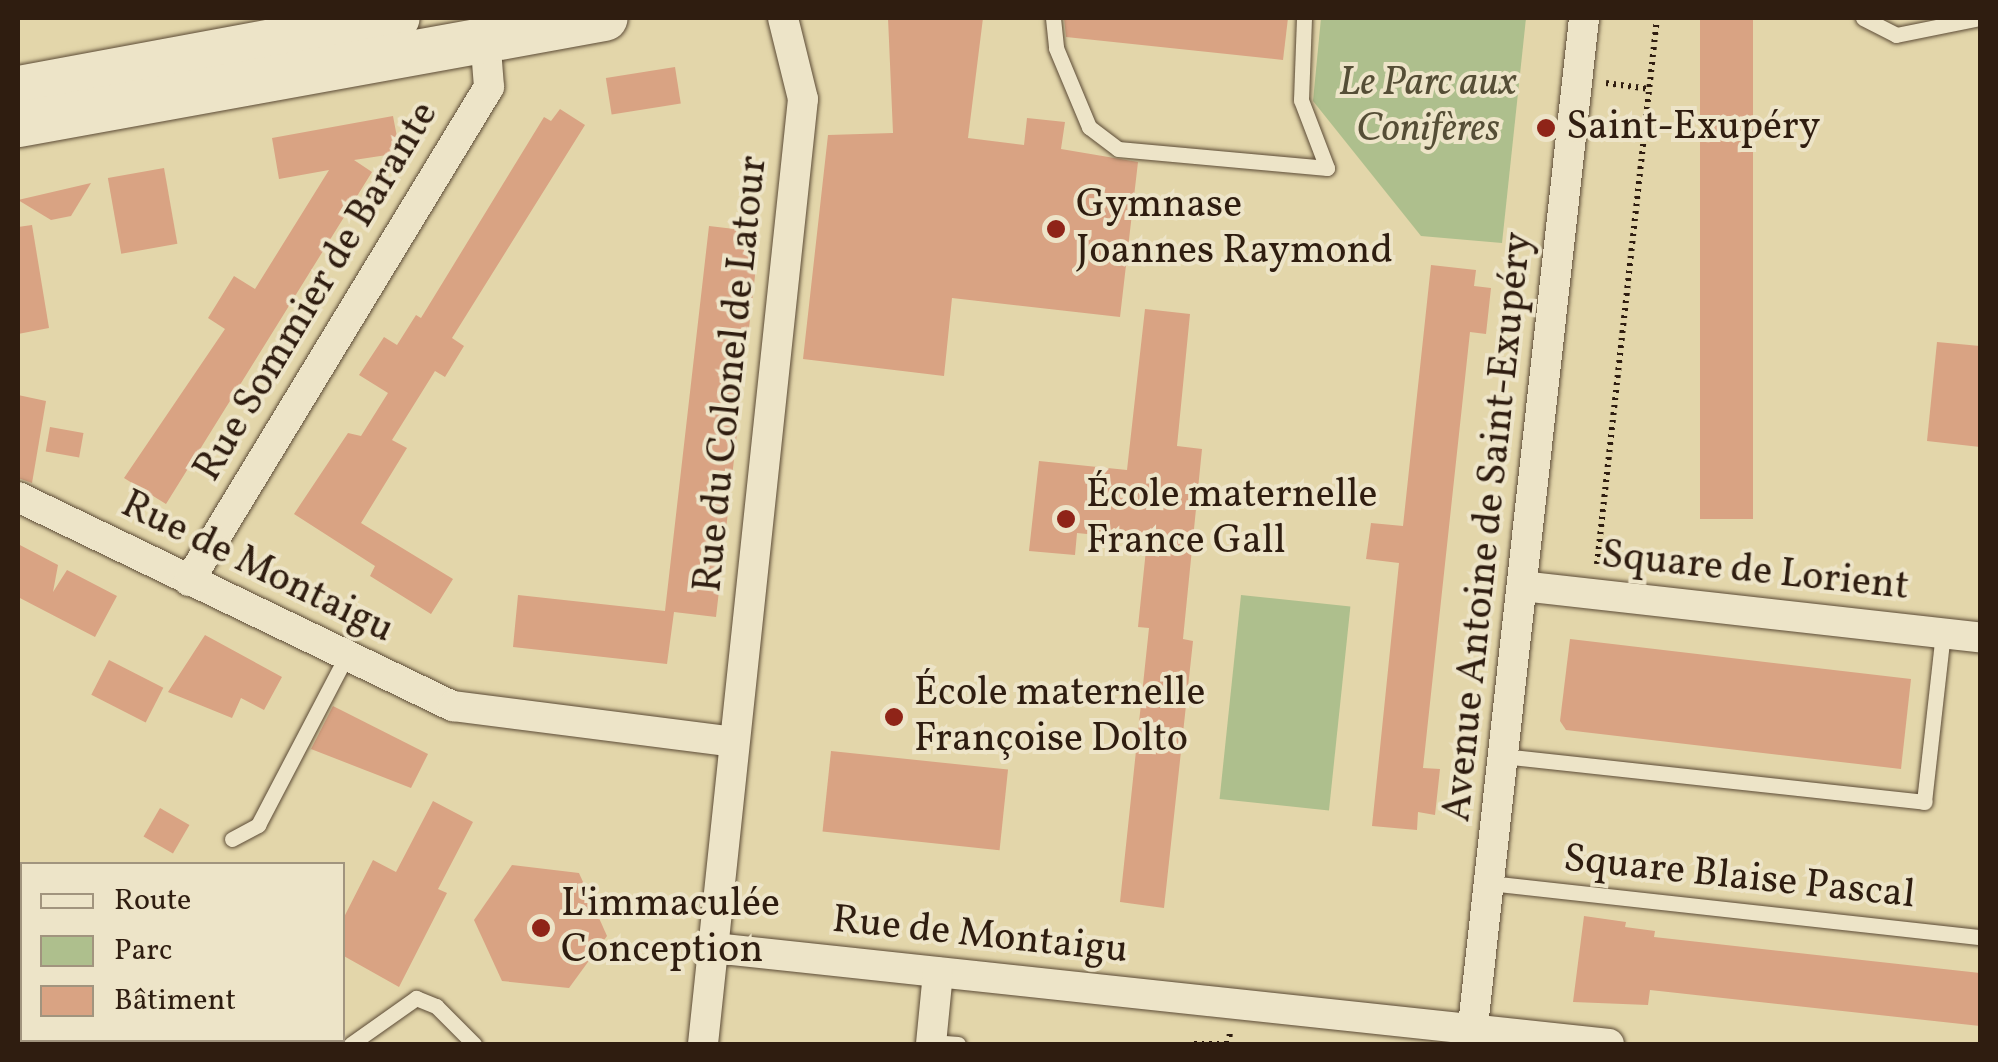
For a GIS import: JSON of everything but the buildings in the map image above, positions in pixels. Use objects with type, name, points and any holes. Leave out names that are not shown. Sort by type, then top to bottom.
[{"type":"main road","points":[[18,88],[397,18]]},
{"type":"main road","points":[[18,124],[484,28],[604,18]]},
{"type":"street","name":"Rue du Colonel de Latour","points":[[733,742],[802,99],[783,18]]},
{"type":"street","name":"Avenue Antoine de Saint-Exupéry","points":[[1471,1037],[1584,18]]},
{"type":"street","name":"Rue Sommier de Barante","points":[[189,582],[489,87],[484,28]]},
{"type":"street","name":"Rue de Montaigu","points":[[18,497],[454,706],[733,742]]},
{"type":"street","name":"Square de Lorient","points":[[1522,586],[1980,636]]},
{"type":"street","points":[[703,1044],[733,742]]},
{"type":"street","name":"Rue de Montaigu","points":[[714,948],[938,972],[1402,1033],[1609,1044]]},
{"type":"street","points":[[938,972],[940,1044]]},
{"type":"lane","points":[[1053,18],[1056,48],[1089,128],[1118,150],[1327,168],[1302,100],[1304,18]]},
{"type":"lane","points":[[1863,18],[1896,35],[1980,18]]},
{"type":"lane","points":[[1503,756],[1924,802],[1943,632]]},
{"type":"lane","points":[[232,839],[258,825],[346,656]]},
{"type":"lane","name":"Square Blaise Pascal","points":[[1490,883],[1980,937]]},
{"type":"lane","points":[[351,1044],[416,998],[436,1006],[474,1044]]},
{"type":"path","points":[[1593,595],[1657,18]]},
{"type":"green space","name":"Le Parc aux Conifères","points":[[1321,18],[1526,18],[1502,243],[1421,236],[1313,101]]},
{"type":"green space","points":[[1241,595],[1350,606],[1329,810],[1220,799]]},
{"type":"place","name":"Saint-Exupéry","points":[[1546,128]]},
{"type":"place","name":"Gymnase Joannes Raymond","points":[[1056,229]]},
{"type":"place","name":"École maternelle France Gall","points":[[1066,519]]},
{"type":"place","name":"École maternelle Françoise Dolto","points":[[894,717]]},
{"type":"place","name":"L'immaculée Conception","points":[[541,928]]}]
